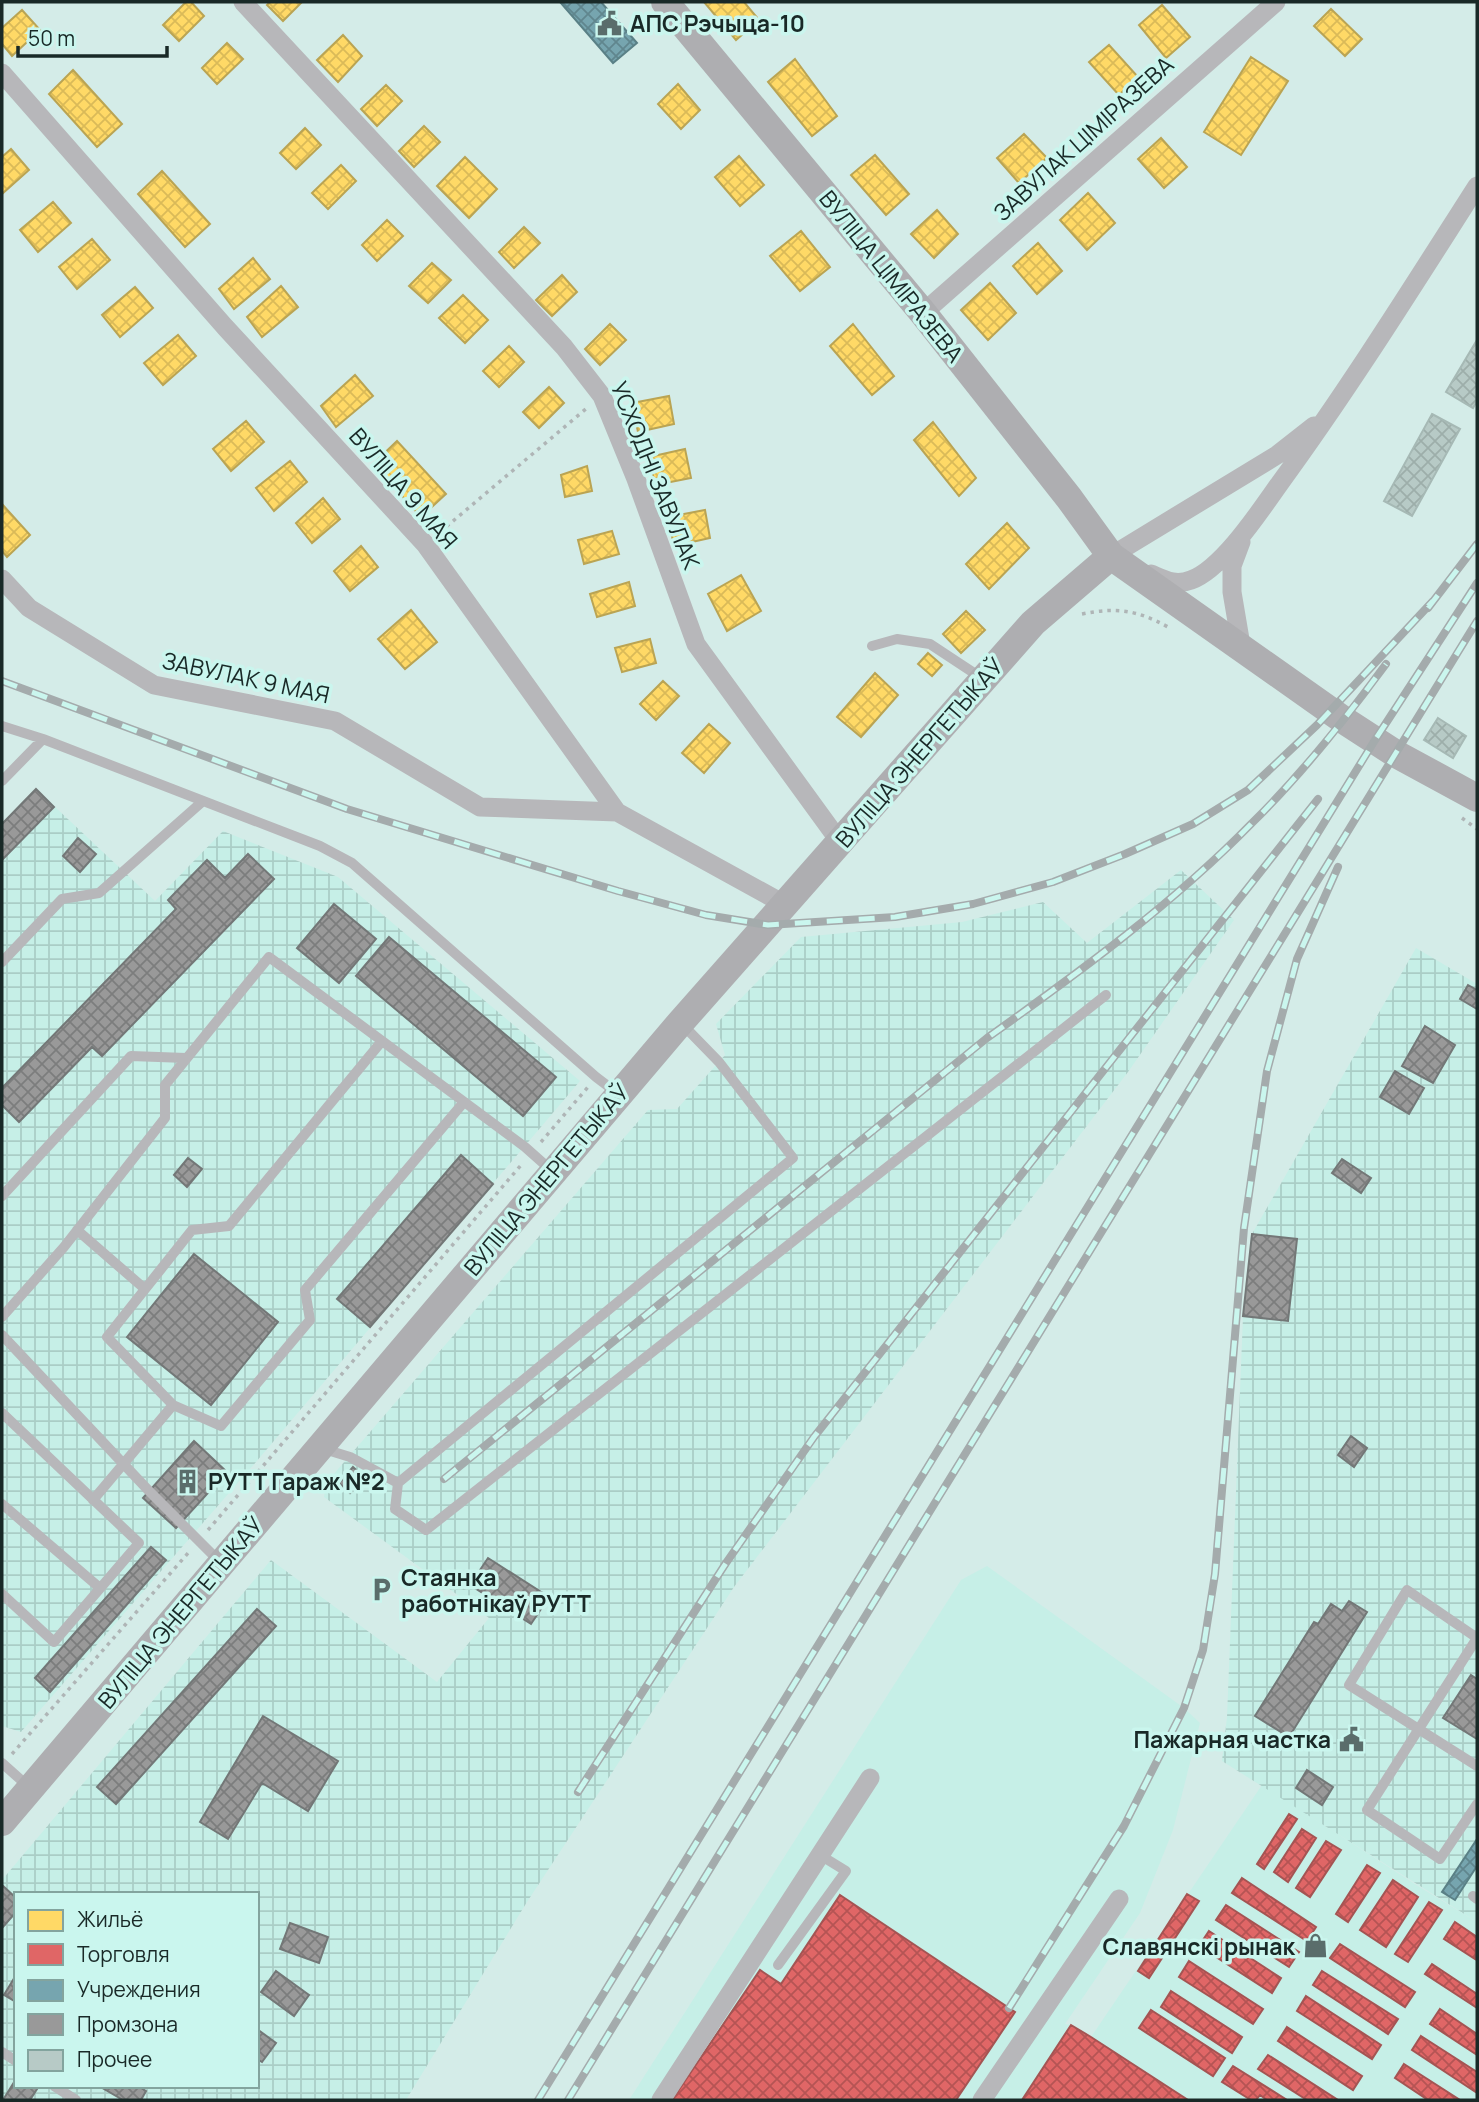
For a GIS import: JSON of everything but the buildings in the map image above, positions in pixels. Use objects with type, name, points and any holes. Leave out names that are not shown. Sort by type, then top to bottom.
[{"type":"main road","name":"ВУЛІЦА ЦІМІРАЗЕВА","points":[[665,2],[923,313],[1069,498],[1111,556],[1242,651],[1396,754],[1466,806]]},
{"type":"main road","name":"ВУЛІЦА ЭНЕРГЕТЫКАЎ","points":[[2,1822],[553,1171],[784,904],[1033,623],[1111,556]]},
{"type":"street","name":"УСХОДНІ ЗАВУЛАК","points":[[243,2],[564,347],[602,396],[636,479],[696,644],[840,842]]},
{"type":"street","name":"ЗАВУЛАК ЦІМІРАЗЕВА","points":[[923,313],[1276,2]]},
{"type":"street","name":"ВУЛІЦА 9 МАЯ","points":[[2,73],[225,327],[425,544],[617,812],[784,904]]},
{"type":"street","points":[[1111,556],[1174,584],[1193,580],[1219,560],[1246,530],[1332,411],[1477,186]]},
{"type":"street","points":[[1111,556],[1277,455],[1332,411]]},
{"type":"street","points":[[1242,651],[1231,592],[1232,566],[1246,530]]},
{"type":"street","name":"ЗАВУЛАК 9 МАЯ","points":[[2,579],[29,608],[154,685],[335,721],[480,807],[617,812]]},
{"type":"street","points":[[662,2100],[870,1778]]},
{"type":"street","points":[[982,2100],[1119,1899]]},
{"type":"lane","points":[[872,646],[897,639],[930,644],[983,680]]},
{"type":"lane","points":[[2,726],[43,739],[320,846],[352,863],[596,1077],[619,1094]]},
{"type":"lane","points":[[2,781],[43,739]]},
{"type":"lane","points":[[2,962],[62,899],[99,893],[203,801]]},
{"type":"lane","points":[[2,1317],[77,1230],[165,1118],[165,1085],[269,957],[553,1171]]},
{"type":"lane","points":[[680,1023],[719,1062],[793,1158],[398,1483],[395,1509],[426,1530],[1106,995]]},
{"type":"lane","points":[[382,1041],[229,1226],[192,1230],[107,1337],[173,1405],[221,1426],[310,1321],[305,1290],[464,1102]]},
{"type":"lane","points":[[2,1196],[131,1056],[186,1058]]},
{"type":"lane","points":[[77,1230],[145,1289]]},
{"type":"lane","points":[[2,1335],[221,1563]]},
{"type":"lane","points":[[93,1500],[173,1405]]},
{"type":"lane","points":[[2,1413],[139,1543],[54,1642],[2,1594]]},
{"type":"lane","points":[[319,1447],[350,1457],[398,1483]]},
{"type":"lane","points":[[2,1504],[100,1588]]},
{"type":"lane","points":[[1477,1766],[1420,1730],[1349,1685],[1407,1590],[1477,1638],[1420,1730],[1367,1810],[1440,1859],[1477,1804]]},
{"type":"lane","points":[[2,1764],[30,1788]]},
{"type":"lane","points":[[778,1965],[846,1871],[820,1855]]},
{"type":"lane","points":[[57,2088],[76,2100]]},
{"type":"path","points":[[425,544],[602,396]]},
{"type":"path","points":[[1074,616],[1114,609],[1145,615],[1172,629]]},
{"type":"path","points":[[1466,806],[1477,829]]},
{"type":"path","points":[[2,1764],[199,1541],[596,1077]]},
{"type":"shaded area","points":[[36,789],[155,901],[223,831],[338,877],[580,1081],[256,1462],[21,1732],[2,1726],[2,824]]},
{"type":"shaded area","points":[[1181,870],[1234,920],[1128,1072],[734,1587],[527,1902],[406,2100],[2,2100],[2,1880],[271,1560],[437,1682],[489,1618],[324,1497],[326,1483],[648,1110],[677,1109],[725,1055],[716,1024],[801,937],[962,922],[1043,902],[1087,943]]},
{"type":"shaded area","points":[[1416,948],[1477,984],[1477,1922],[1222,1761],[1227,1717],[1243,1316],[1252,1234]]},
{"type":"shaded area","points":[[987,1566],[1184,1708],[1200,1723],[1173,1830],[1140,1913],[1065,2024],[1091,2037],[1262,1785],[1477,1922],[1477,2100],[629,2100],[961,1580]]},
{"type":"railway","points":[[1428,608],[1477,544]]},
{"type":"railway","points":[[538,2100],[1375,740],[1477,583]]},
{"type":"railway","points":[[2,681],[347,809],[618,891],[706,915],[768,925],[895,917],[973,904],[1053,882],[1193,824],[1248,790],[1317,725],[1433,601]]},
{"type":"railway","points":[[568,2100],[1477,621]]},
{"type":"railway","points":[[444,1479],[987,1038],[1090,963],[1190,882],[1270,805],[1339,725],[1386,664]]},
{"type":"railway","points":[[578,1792],[726,1563],[814,1437],[1318,799]]},
{"type":"railway","points":[[1009,2008],[1124,1826],[1184,1708],[1203,1650],[1215,1574],[1244,1228],[1267,1071],[1297,959],[1338,867]]},
{"type":"place","name":"АПС Рэчыца-10","points":[[610,23]]},
{"type":"place","name":"РУТТ Гараж №2","points":[[188,1481]]},
{"type":"place","name":"Стаянка работнікаў РУТТ","points":[[381,1590]]},
{"type":"place","name":"Пажарная частка","points":[[1351,1739]]},
{"type":"place","name":"Славянскі рынак","points":[[1315,1946]]}]
